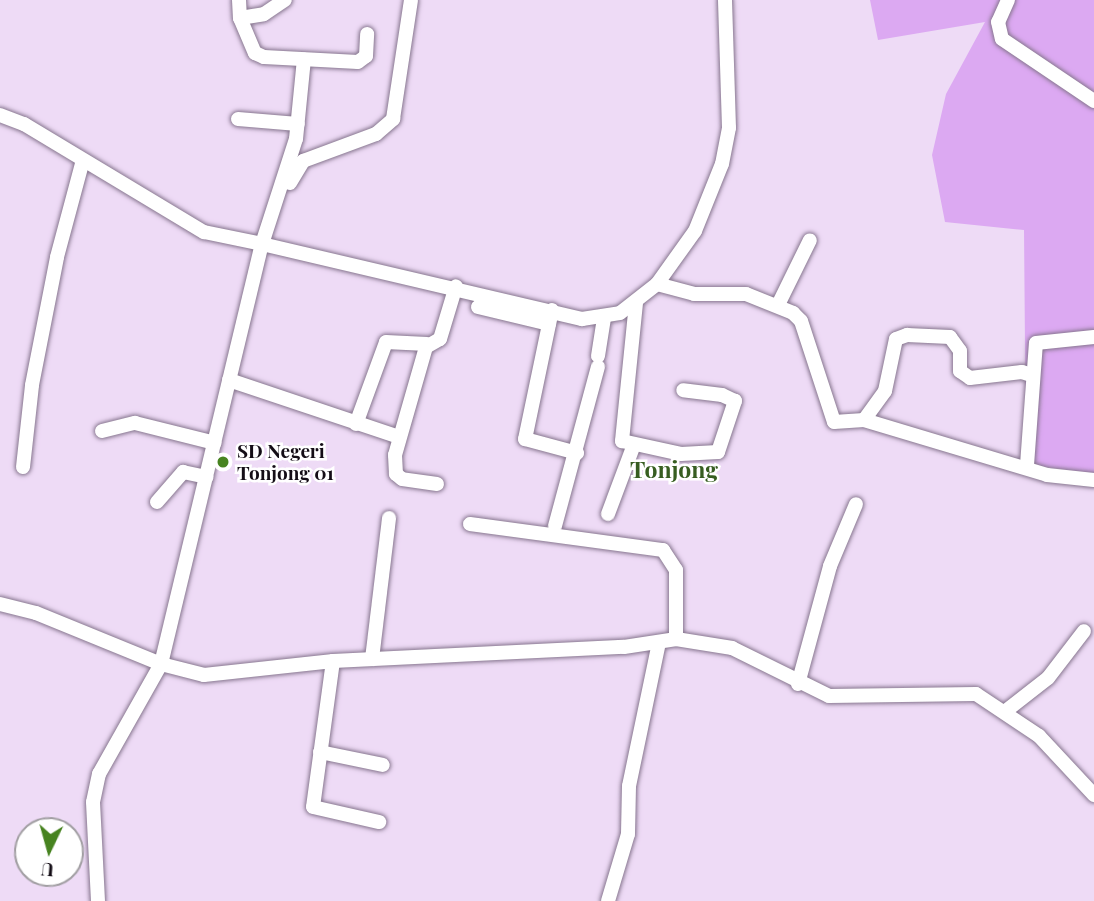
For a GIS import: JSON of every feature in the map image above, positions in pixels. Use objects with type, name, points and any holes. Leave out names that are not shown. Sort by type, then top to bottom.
[{"type":"street","points":[[239,9],[264,14],[285,0]]},
{"type":"street","points":[[266,245],[297,167],[310,158],[376,134],[393,119],[411,0]]},
{"type":"street","points":[[478,307],[551,317],[604,319],[636,303],[657,284],[695,231],[722,164],[729,128],[725,0]]},
{"type":"street","points":[[1008,0],[998,22],[1002,39],[1018,54],[1094,101]]},
{"type":"street","points":[[239,9],[255,53],[358,62],[366,56],[367,34]]},
{"type":"street","points":[[98,901],[93,802],[99,774],[161,664],[229,380],[298,124],[304,59]]},
{"type":"street","points":[[0,115],[24,124],[204,232],[456,286],[551,317]]},
{"type":"street","points":[[238,119],[298,124]]},
{"type":"street","points":[[23,467],[32,385],[52,283],[83,160]]},
{"type":"street","points":[[778,305],[810,240]]},
{"type":"street","points":[[657,284],[694,294],[746,294],[778,305],[801,321],[834,422],[864,420],[1027,465],[1047,475],[1094,480]]},
{"type":"street","points":[[356,424],[386,342],[427,344],[440,339],[456,286]]},
{"type":"street","points":[[636,303],[621,428],[622,441],[633,447],[681,454],[718,452],[736,403],[722,395],[683,390]]},
{"type":"street","points":[[551,317],[525,439],[577,453]]},
{"type":"street","points":[[555,526],[577,453],[598,362],[604,319]]},
{"type":"street","points":[[864,420],[885,391],[899,337],[950,337],[960,351],[960,371],[970,378],[1022,372],[1031,375]]},
{"type":"street","points":[[1027,465],[1031,375],[1036,343],[1094,337]]},
{"type":"street","points":[[427,344],[399,437],[397,474],[420,485],[437,484]]},
{"type":"street","points":[[229,380],[399,437]]},
{"type":"street","points":[[102,431],[116,424],[145,424],[215,443]]},
{"type":"street","points":[[608,514],[633,447]]},
{"type":"street","points":[[157,502],[183,472],[206,477]]},
{"type":"street","points":[[798,684],[830,566],[856,504]]},
{"type":"street","points":[[372,659],[390,518]]},
{"type":"street","points":[[470,524],[663,550],[676,570],[676,639]]},
{"type":"street","points":[[0,604],[36,613],[161,664],[219,676],[333,661],[676,639],[732,649],[798,684],[842,697],[976,694],[1007,710],[1039,736],[1094,795]]},
{"type":"street","points":[[1007,710],[1048,678],[1084,631]]},
{"type":"street","points":[[608,901],[628,834],[629,786],[659,642]]},
{"type":"street","points":[[333,661],[313,807],[379,822]]},
{"type":"street","points":[[320,752],[383,765]]},
{"type":"shaded area","points":[[870,0],[1094,0],[1094,474],[1026,464],[1024,230],[945,222],[932,155],[946,94],[985,22],[878,40]]},
{"type":"place","name":"SD Negeri Tonjong 01","points":[[223,462]]},
{"type":"district","name":"Tonjong","points":[[674,469]]}]
